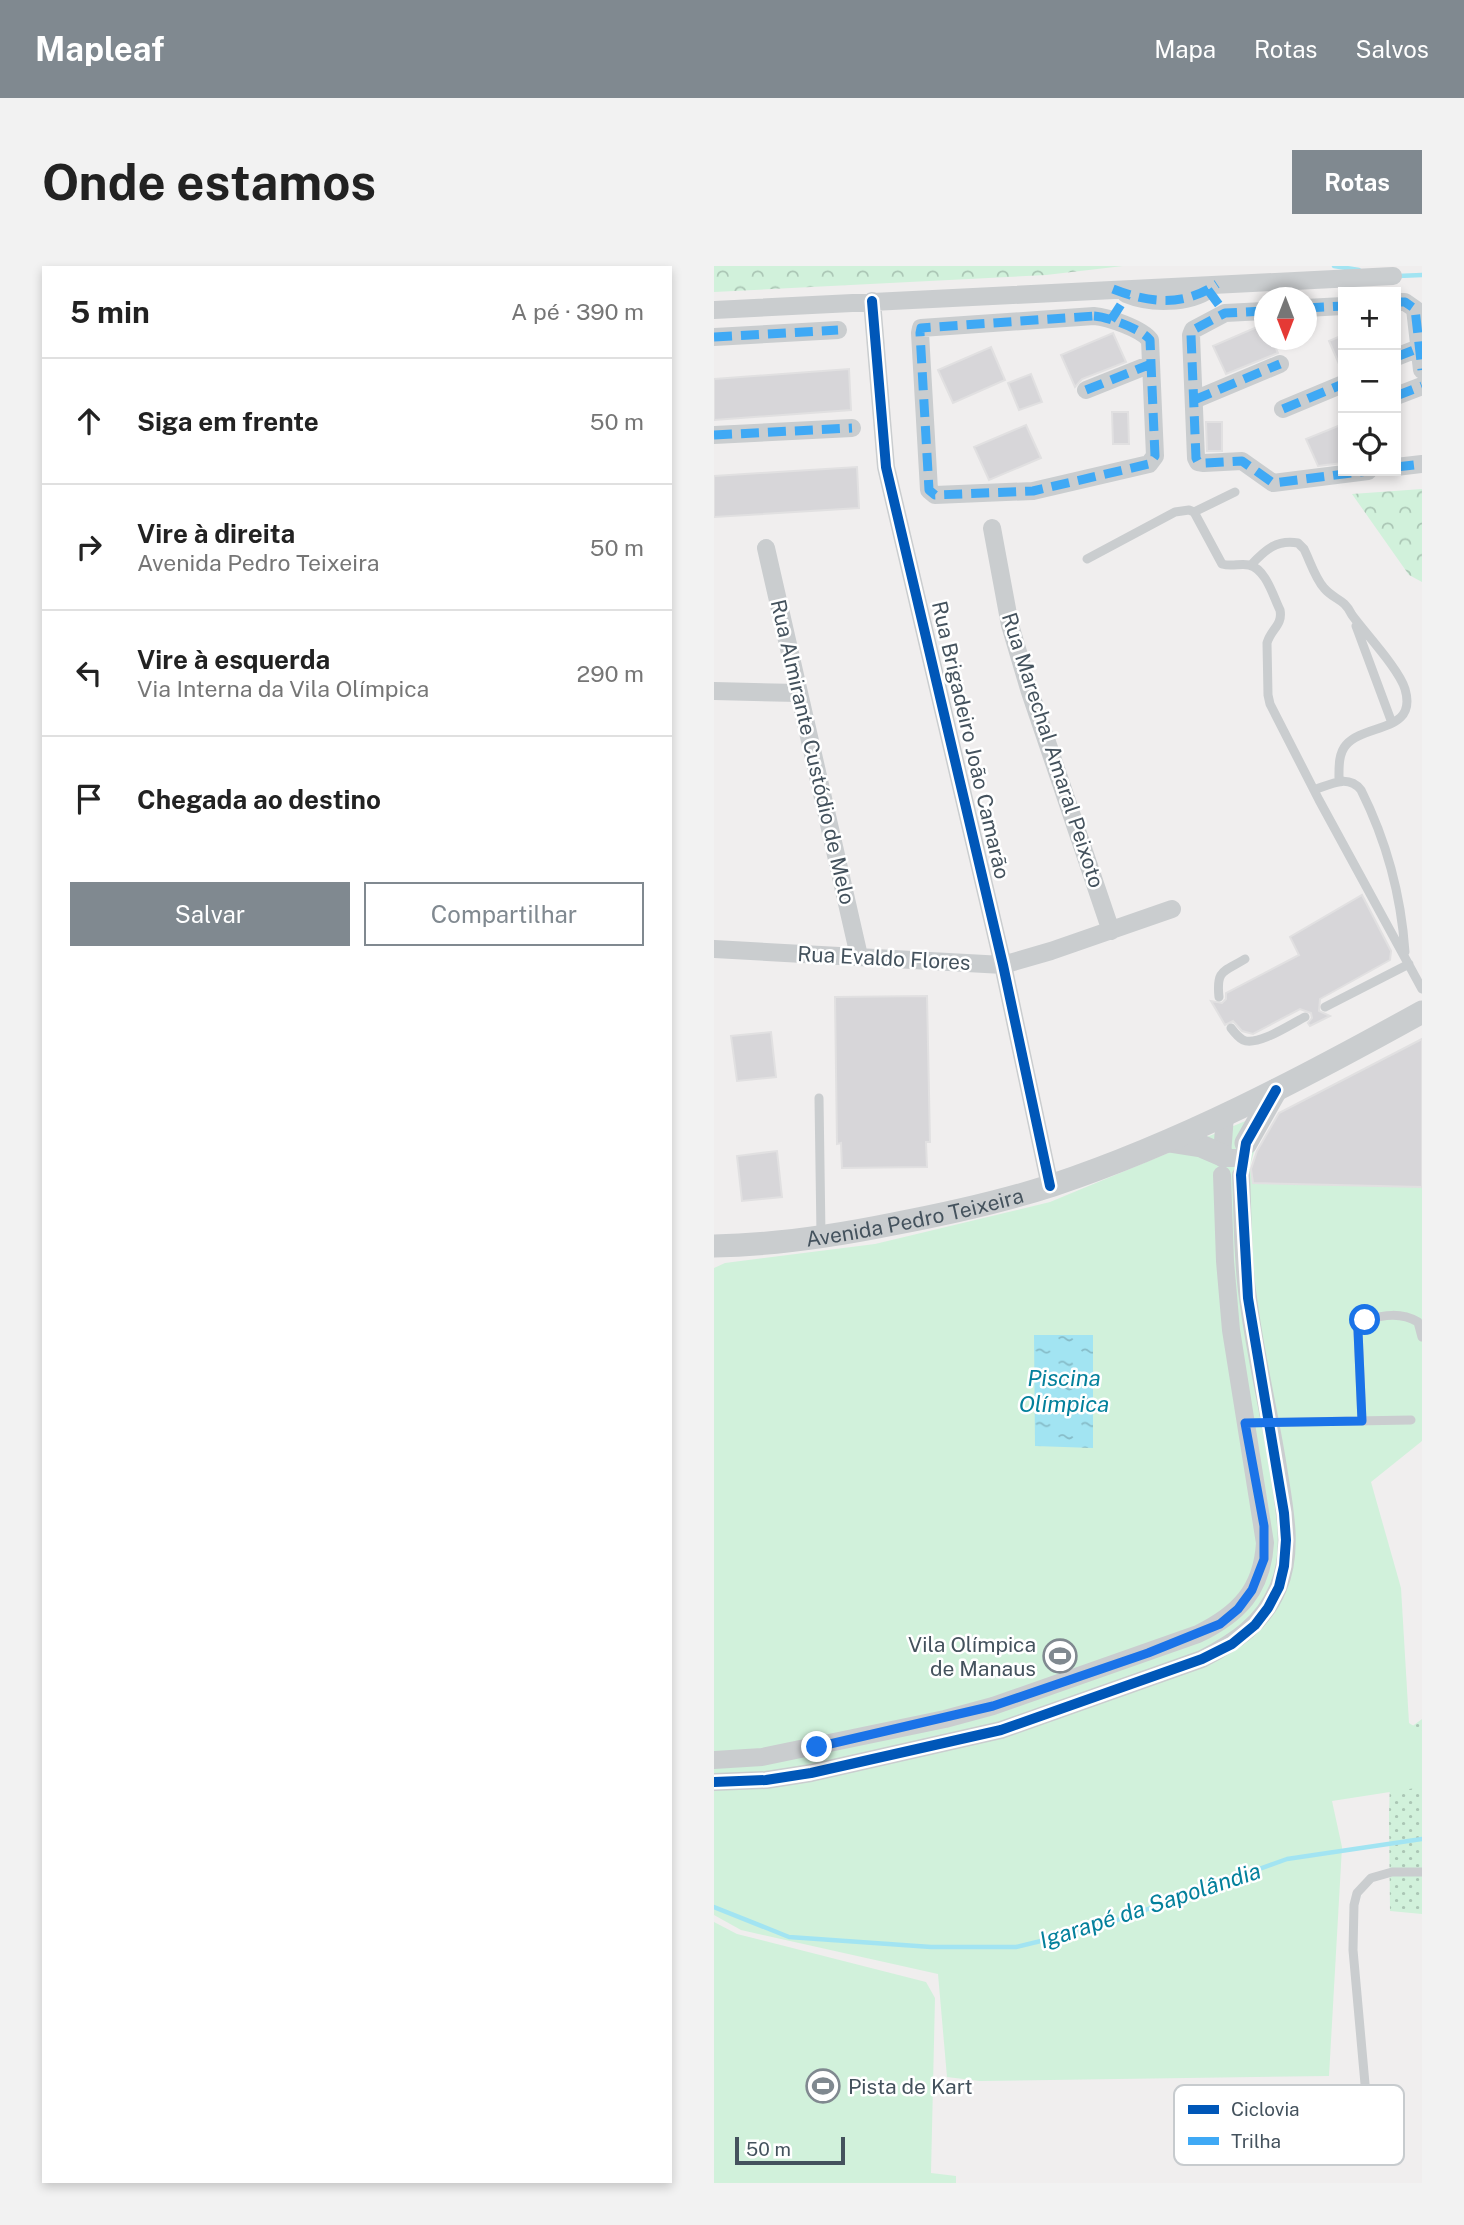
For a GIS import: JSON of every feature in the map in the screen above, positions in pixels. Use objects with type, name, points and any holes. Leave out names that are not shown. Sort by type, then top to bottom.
[{"type":"street","points":[[714,310],[872,300],[1120,292],[1393,276]]},
{"type":"street","points":[[1212,287],[1225,313]]},
{"type":"street","points":[[1111,320],[1120,292]]},
{"type":"street","name":"Rua Brigadeiro João Camarão","points":[[872,300],[886,467],[1003,965],[1050,1186]]},
{"type":"street","points":[[1401,302],[1415,309],[1422,370]]},
{"type":"street","points":[[1317,307],[1338,306]]},
{"type":"street","points":[[1254,312],[1225,313],[1193,330],[1191,335],[1198,462],[1242,461],[1273,483],[1338,475]]},
{"type":"street","points":[[1094,316],[1111,320],[1148,336],[1155,456],[1150,464],[1033,491],[931,493],[926,451],[921,328],[1094,316]]},
{"type":"street","points":[[714,337],[838,330]]},
{"type":"street","points":[[1401,355],[1419,348]]},
{"type":"street","points":[[1086,390],[1151,364]]},
{"type":"street","points":[[1194,400],[1280,364]]},
{"type":"street","points":[[1283,408],[1338,386]]},
{"type":"street","points":[[1401,394],[1422,386]]},
{"type":"street","points":[[714,435],[852,428]]},
{"type":"street","points":[[1401,466],[1422,464]]},
{"type":"street","name":"Rua Marechal Amaral Peixoto","points":[[992,528],[1017,651],[1111,931]]},
{"type":"street","name":"Rua Almirante Custódio de Melo","points":[[766,548],[859,956]]},
{"type":"street","points":[[714,691],[799,693]]},
{"type":"street","name":"Rua Evaldo Flores","points":[[714,949],[1003,965],[1172,909]]},
{"type":"street","name":"Avenida Pedro Teixeira","points":[[714,1246],[742,1246],[821,1237],[933,1216],[1050,1186],[1169,1142],[1276,1090],[1422,1012]]},
{"type":"street","points":[[1233,1161],[1276,1090]]},
{"type":"street","points":[[714,1760],[762,1757],[993,1706],[1148,1653],[1220,1624],[1238,1609],[1259,1576],[1264,1559],[1264,1526],[1245,1423],[1228,1303],[1233,1161],[1240,1128],[1225,1115]]},
{"type":"street","points":[[714,1782],[766,1780],[903,1754],[1001,1730],[1202,1659],[1232,1644],[1255,1625],[1279,1587],[1286,1540],[1270,1422],[1248,1298],[1233,1161],[1225,1115]]},
{"type":"street","points":[[1169,1142],[1201,1146],[1233,1161]]},
{"type":"street","points":[[714,1255],[742,1246]]},
{"type":"street","points":[[1228,1303],[1248,1298]]},
{"type":"street","points":[[1148,1653],[1155,1675]]},
{"type":"street","points":[[1072,1679],[1080,1702]]},
{"type":"street","points":[[897,1729],[903,1754]]},
{"type":"street","points":[[762,1757],[766,1780]]},
{"type":"lane","points":[[1194,512],[1235,492]]},
{"type":"lane","points":[[1087,559],[1175,512],[1189,510],[1194,512],[1222,564],[1251,565],[1272,546],[1281,542],[1298,544],[1304,549],[1324,588],[1341,599],[1405,688],[1404,715],[1347,744],[1341,755],[1339,781]]},
{"type":"lane","points":[[1251,565],[1263,576],[1282,617],[1280,624],[1269,635],[1267,643],[1270,704],[1422,989]]},
{"type":"lane","points":[[1352,615],[1392,723]]},
{"type":"lane","points":[[1314,790],[1339,781],[1356,783],[1361,790],[1387,850],[1401,908],[1407,960]]},
{"type":"lane","points":[[1219,997],[1217,980],[1220,974],[1245,959]]},
{"type":"lane","points":[[1325,1007],[1407,960]]},
{"type":"lane","points":[[1231,1028],[1242,1040],[1250,1042],[1305,1017]]},
{"type":"lane","points":[[819,1098],[821,1237]]},
{"type":"lane","points":[[1362,1421],[1358,1331],[1365,1320],[1380,1316],[1406,1315],[1418,1322],[1422,1337]]},
{"type":"lane","points":[[1245,1423],[1411,1420]]},
{"type":"lane","points":[[1365,2085],[1352,1934],[1357,1893],[1371,1878],[1392,1872],[1422,1872]]},
{"type":"green space","points":[[714,266],[1123,266],[1046,275],[714,292]]},
{"type":"green space","points":[[1422,489],[1422,582],[1409,575],[1352,494]]},
{"type":"green space","name":"Vila Olímpica de Manaus","points":[[1272,1110],[1249,1169],[1422,1175],[1422,1441],[1371,1482],[1401,1588],[1409,1723],[1422,1731],[1422,1787],[1332,1801],[1342,1847],[1329,2076],[980,2081],[947,2077],[938,1974],[741,1930],[714,1915],[714,1268],[725,1263],[875,1244],[1050,1202]]},
{"type":"green space","points":[[1422,1719],[1422,1914],[1390,1911],[1389,1816],[1391,1742]]},
{"type":"green space","name":"Pista de Kart","points":[[714,1922],[737,1934],[926,1982],[935,1998],[931,2173],[956,2176],[956,2183],[714,2183]]},
{"type":"water","name":"Piscina Olímpica","points":[[1034,1335],[1093,1335],[1093,1448],[1035,1446]]},
{"type":"building","points":[[1254,328],[1254,350],[1277,350],[1278,353],[1226,374],[1213,346]]},
{"type":"building","points":[[1113,333],[1126,362],[1082,379],[1075,387],[1061,355]]},
{"type":"building","points":[[1338,337],[1338,362],[1329,341]]},
{"type":"building","points":[[991,347],[1005,380],[953,403],[938,370]]},
{"type":"building","points":[[849,369],[851,410],[714,420],[714,379]]},
{"type":"building","points":[[1031,374],[1042,402],[1019,410],[1008,383]]},
{"type":"building","points":[[1112,412],[1128,412],[1129,444],[1113,444]]},
{"type":"building","points":[[1206,422],[1222,422],[1222,451],[1207,451]]},
{"type":"building","points":[[1026,425],[1041,458],[989,480],[974,447]]},
{"type":"building","points":[[1338,426],[1338,464],[1318,466],[1306,439]]},
{"type":"building","points":[[857,467],[859,508],[714,517],[714,476]]},
{"type":"building","points":[[1362,895],[1391,951],[1390,960],[1320,999],[1319,1011],[1330,1016],[1310,1026],[1308,1023],[1312,1018],[1311,1013],[1300,1009],[1253,1034],[1242,1031],[1233,1021],[1225,1025],[1211,1001],[1222,1003],[1226,999],[1226,993],[1299,955],[1290,937]]},
{"type":"building","points":[[927,996],[930,1142],[926,1142],[927,1167],[842,1168],[841,1143],[837,1144],[835,997]]},
{"type":"building","points":[[771,1032],[776,1077],[737,1081],[731,1036]]},
{"type":"building","points":[[1422,1039],[1422,1187],[1253,1183],[1251,1169],[1257,1151],[1279,1113]]},
{"type":"building","points":[[777,1151],[782,1197],[742,1201],[737,1156]]},
{"type":"waterway","points":[[1334,266],[1359,270]]},
{"type":"waterway","points":[[1398,276],[1422,275]]},
{"type":"waterway","name":"Igarapé da Sapolândia","points":[[714,1907],[789,1937],[931,1947],[1016,1947],[1098,1927],[1287,1859],[1422,1839]]},
{"type":"marked path","points":[[1113,289],[1153,300],[1166,300],[1191,296],[1217,284]]},
{"type":"marked path","points":[[1208,290],[1225,313]]},
{"type":"marked path","points":[[1111,320],[1127,295]]},
{"type":"marked path","points":[[1401,302],[1415,309],[1422,370]]},
{"type":"marked path","points":[[1317,307],[1338,306]]},
{"type":"marked path","points":[[1254,312],[1225,313],[1193,330],[1191,335],[1198,462],[1242,461],[1273,483],[1338,475]]},
{"type":"marked path","points":[[1094,316],[1124,324],[1150,340],[1155,456],[1149,464],[1033,491],[935,495],[929,490],[921,328],[1094,316]]},
{"type":"marked path","points":[[714,337],[838,330]]},
{"type":"marked path","points":[[1401,355],[1419,348]]},
{"type":"marked path","points":[[1086,390],[1151,364]]},
{"type":"marked path","points":[[1194,400],[1280,364]]},
{"type":"marked path","points":[[1283,409],[1338,386]]},
{"type":"marked path","points":[[1401,394],[1422,386]]},
{"type":"marked path","points":[[714,435],[852,428]]},
{"type":"marked path","points":[[1401,466],[1422,464]]},
{"type":"cycle path","points":[[872,301],[886,467],[1003,965],[1050,1186]]},
{"type":"cycle path","points":[[714,1782],[766,1780],[811,1773],[1001,1730],[1202,1659],[1232,1644],[1255,1625],[1279,1587],[1286,1540],[1284,1513],[1248,1298],[1241,1175],[1246,1143],[1276,1090]]},
{"type":"place","name":"Vila Olímpica de Manaus","points":[[1060,1656]]},
{"type":"place","name":"Pista de Kart","points":[[823,2086]]},
{"type":"route","points":[[817,1747],[993,1706],[1148,1653],[1220,1624],[1238,1609],[1252,1590],[1264,1559],[1264,1526],[1245,1423],[1362,1421],[1358,1331],[1365,1320]]}]
